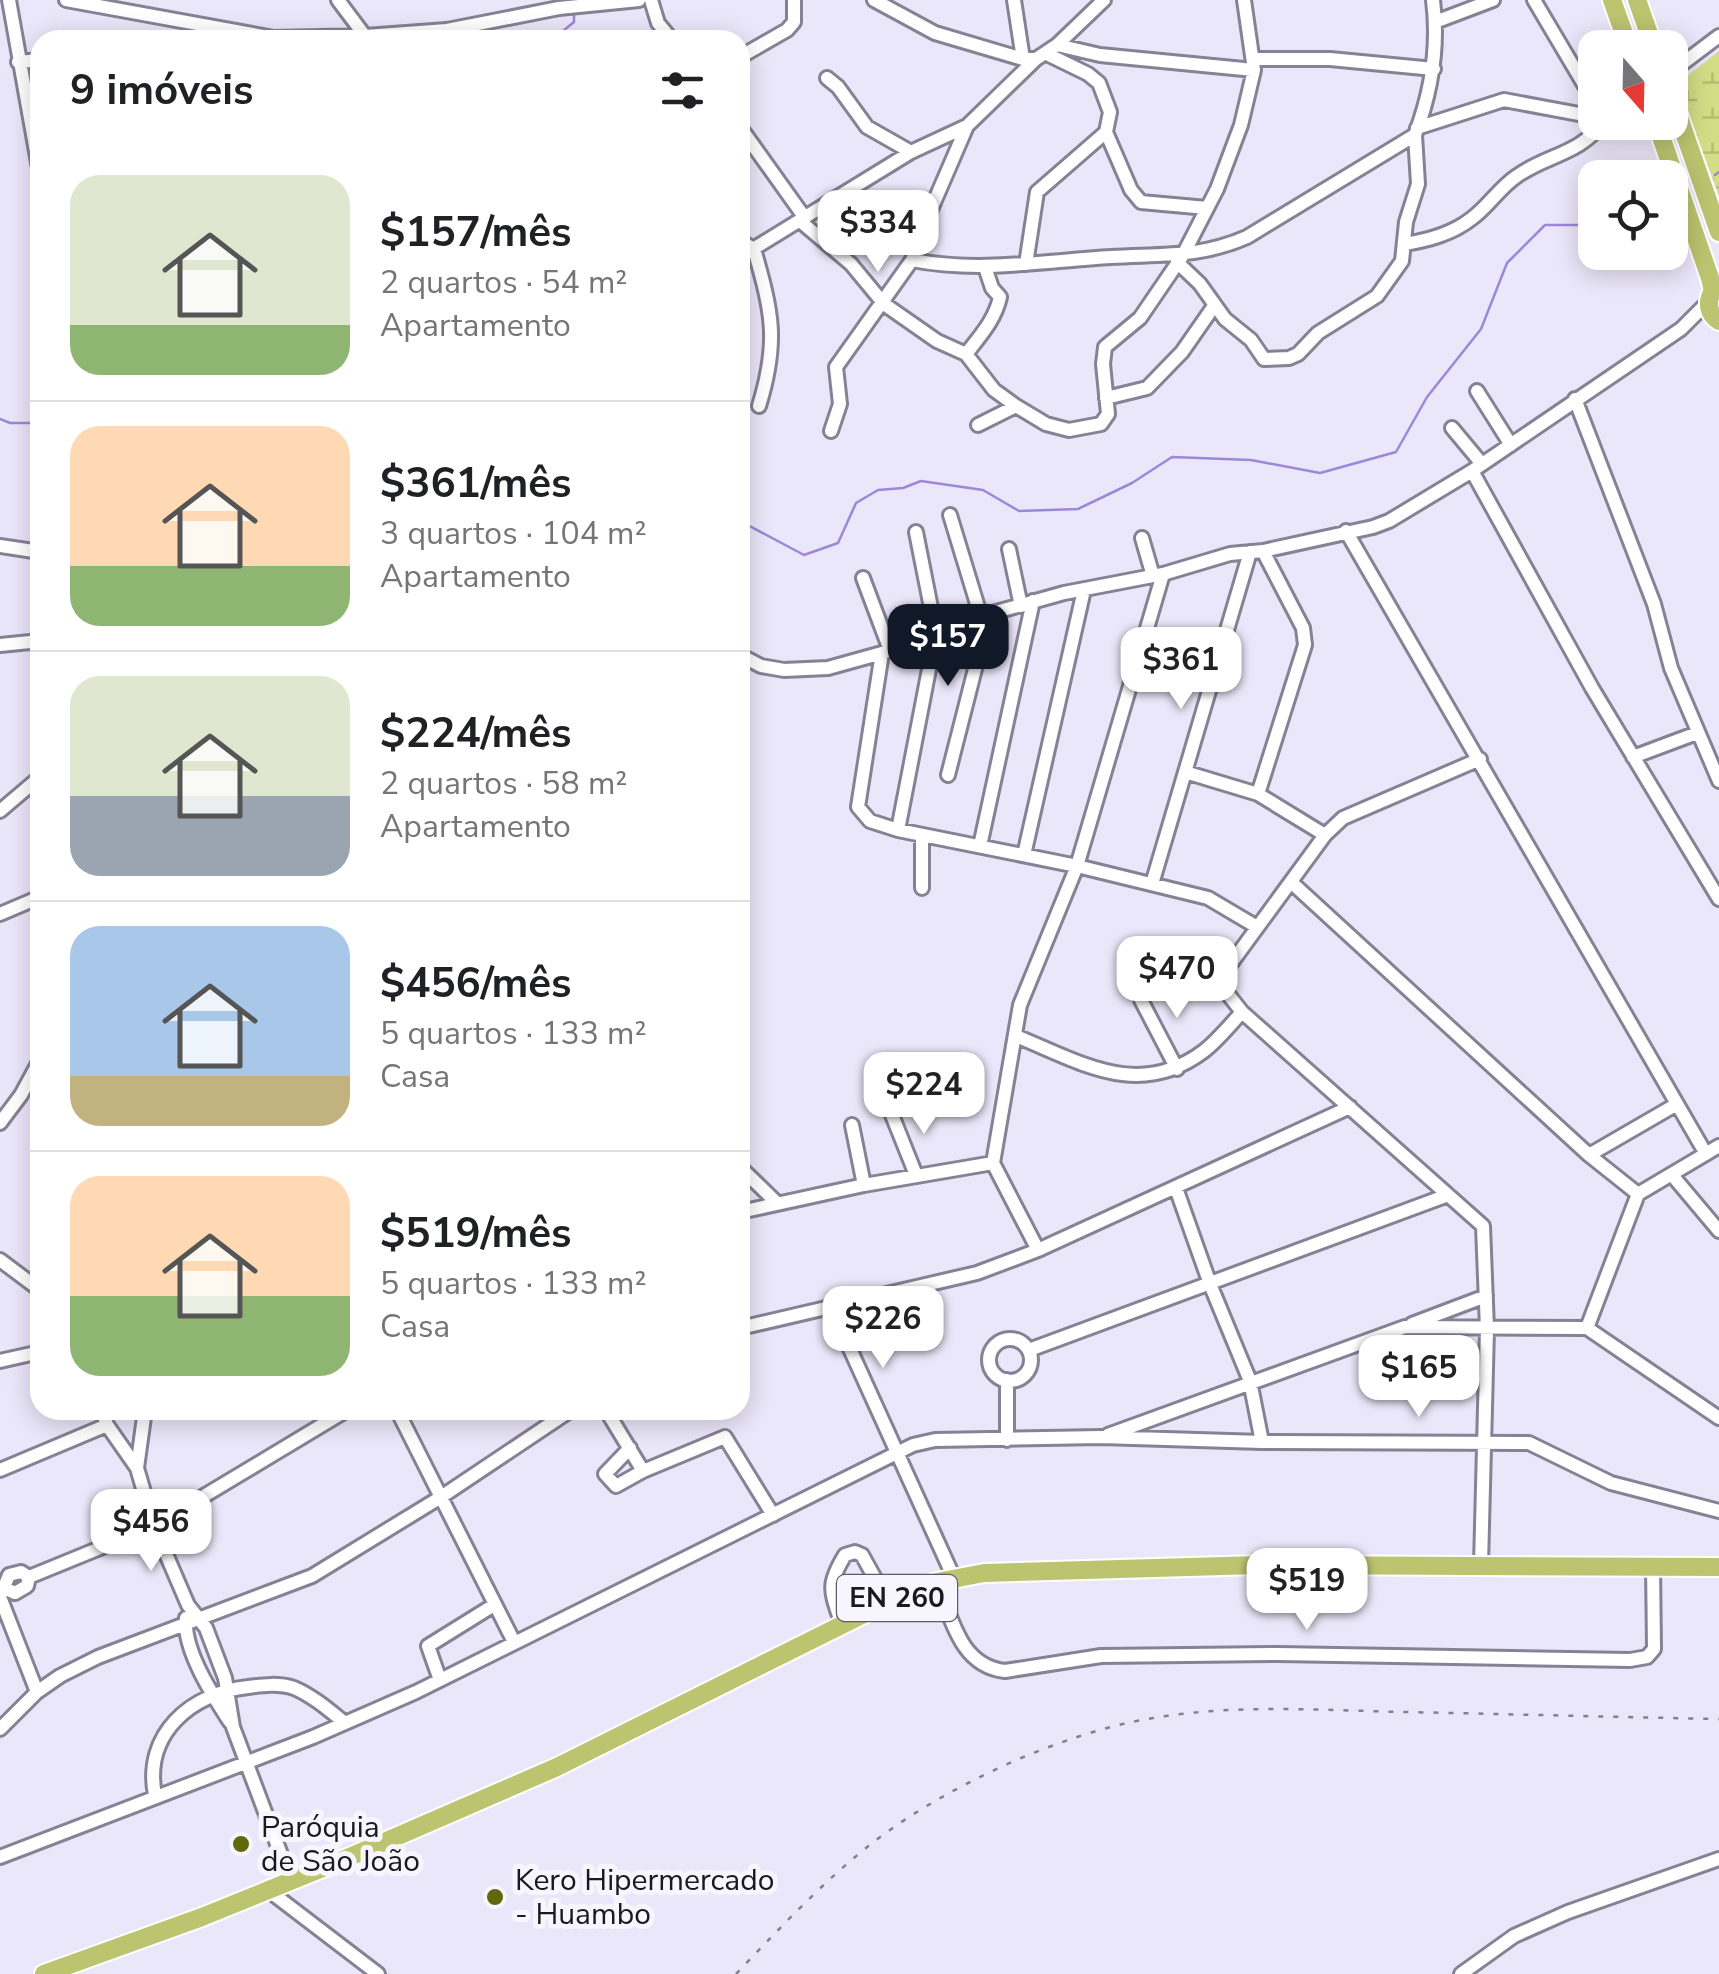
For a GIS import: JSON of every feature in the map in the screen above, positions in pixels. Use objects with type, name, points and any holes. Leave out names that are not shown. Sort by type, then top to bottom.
[{"type":"main road","points":[[1612,0],[1623,30]]},
{"type":"main road","points":[[1638,0],[1648,30]]},
{"type":"main road","points":[[1662,140],[1715,304]]},
{"type":"main road","points":[[1687,140],[1719,232]]},
{"type":"main road","name":"EN 260","points":[[44,1974],[268,1890],[557,1767],[888,1602],[946,1580],[984,1574],[1258,1565],[1719,1566]]},
{"type":"main road","name":"EN 260","points":[[72,1974],[111,1958],[144,1937]]},
{"type":"street","points":[[9,0],[30,123]]},
{"type":"street","points":[[66,0],[214,30]]},
{"type":"street","points":[[447,30],[537,6],[559,8],[639,0]]},
{"type":"street","points":[[651,0],[664,30]]},
{"type":"street","points":[[750,51],[794,22],[794,0]]},
{"type":"street","points":[[874,0],[935,33],[1041,54],[1255,65],[1330,59],[1434,69]]},
{"type":"street","points":[[1014,0],[1041,54],[1088,74],[1099,83],[1110,112],[1106,132],[1140,202],[1208,208]]},
{"type":"street","points":[[750,251],[911,152],[968,126],[1041,54],[1104,0]]},
{"type":"street","points":[[750,142],[802,219],[851,264],[884,304],[939,342],[966,354],[994,390],[1016,406],[1046,424],[1080,430],[1106,419],[1102,353],[1140,318],[1180,258],[1208,208],[1241,125],[1255,65],[1244,0]]},
{"type":"street","points":[[1180,258],[1214,306],[1251,340],[1264,359],[1289,358],[1323,330],[1377,296],[1402,261],[1406,222],[1418,184],[1416,132],[1434,69],[1432,0]]},
{"type":"street","points":[[1435,22],[1494,0]]},
{"type":"street","points":[[1534,0],[1578,75]]},
{"type":"street","points":[[341,1],[361,30]]},
{"type":"street","points":[[1688,59],[1719,36]]},
{"type":"street","points":[[18,62],[30,61]]},
{"type":"street","points":[[826,78],[838,87],[867,127],[911,152]]},
{"type":"street","points":[[912,260],[948,267],[985,268],[1180,258],[1219,249],[1246,237],[1416,132],[1504,100],[1578,114]]},
{"type":"street","points":[[832,430],[840,404],[836,367],[912,260],[968,126]]},
{"type":"street","points":[[1026,264],[1037,192],[1106,132]]},
{"type":"street","points":[[1405,244],[1438,237],[1470,220],[1514,177],[1576,149],[1585,140]]},
{"type":"street","points":[[750,246],[771,309],[772,328],[765,385],[758,406]]},
{"type":"street","points":[[966,354],[999,303],[985,268]]},
{"type":"street","points":[[750,660],[761,666],[828,668],[1027,604],[1230,554],[1389,522],[1477,468],[1715,304]]},
{"type":"street","points":[[1106,398],[1147,388],[1182,352],[1214,306]]},
{"type":"street","points":[[1477,391],[1511,445]]},
{"type":"street","points":[[1575,399],[1654,604],[1662,642],[1719,781]]},
{"type":"street","points":[[978,425],[1016,406]]},
{"type":"street","points":[[1452,428],[1633,758],[1719,899]]},
{"type":"street","points":[[948,775],[985,616],[950,515]]},
{"type":"street","points":[[898,830],[936,632],[916,532]]},
{"type":"street","points":[[1346,532],[1706,1154]]},
{"type":"street","points":[[1038,1250],[993,1163],[1026,990],[1076,866],[1158,574],[1142,538]]},
{"type":"street","points":[[0,559],[5,547],[30,551]]},
{"type":"street","points":[[980,846],[1027,604],[1008,549]]},
{"type":"street","points":[[1152,884],[1256,551]]},
{"type":"street","points":[[1256,551],[1303,628],[1305,645],[1258,794]]},
{"type":"street","points":[[863,578],[886,651],[858,807],[870,821],[1208,898],[1257,926]]},
{"type":"street","points":[[1024,855],[1084,590]]},
{"type":"street","points":[[0,646],[30,642]]},
{"type":"street","points":[[1633,758],[1697,733]]},
{"type":"street","points":[[1480,760],[1343,818],[1220,976],[1223,992],[1242,1012],[1483,1226],[1487,1329],[1481,1565]]},
{"type":"street","points":[[1185,772],[1258,794],[1326,835]]},
{"type":"street","points":[[0,811],[30,786]]},
{"type":"street","points":[[922,835],[922,888]]},
{"type":"street","points":[[1291,882],[1589,1155],[1638,1194]]},
{"type":"street","points":[[0,914],[30,901]]},
{"type":"street","points":[[1140,1000],[1177,1068]]},
{"type":"street","points":[[1016,1036],[1108,1073],[1159,1075],[1206,1050],[1242,1012]]},
{"type":"street","points":[[0,1122],[30,1078]]},
{"type":"street","points":[[1589,1155],[1677,1104]]},
{"type":"street","points":[[750,1326],[977,1272],[1038,1250],[1350,1107]]},
{"type":"street","points":[[892,1115],[916,1175]]},
{"type":"street","points":[[852,1124],[864,1185]]},
{"type":"street","points":[[1587,1328],[1638,1194],[1719,1146]]},
{"type":"street","points":[[750,1210],[993,1163]]},
{"type":"street","points":[[1672,1174],[1719,1231]]},
{"type":"street","points":[[750,1177],[777,1203]]},
{"type":"street","points":[[1176,1188],[1250,1381],[1262,1442]]},
{"type":"street","points":[[1029,1350],[1448,1195]]},
{"type":"street","points":[[0,1260],[30,1282]]},
{"type":"street","points":[[1101,1438],[1486,1296]]},
{"type":"street","points":[[831,1307],[897,1452],[946,1580],[966,1652],[976,1662],[1006,1671],[1101,1656],[1297,1654],[1630,1660],[1647,1657],[1654,1649],[1653,1565]]},
{"type":"street","points":[[1405,1327],[1587,1328],[1719,1418]]},
{"type":"street","points":[[1008,1380],[992,1369],[991,1352],[999,1342],[1012,1339],[1029,1350]]},
{"type":"street","points":[[1008,1380],[1025,1374],[1030,1367],[1029,1350]]},
{"type":"street","points":[[0,1361],[30,1354]]},
{"type":"street","points":[[1007,1440],[1008,1380]]},
{"type":"street","points":[[105,1420],[137,1468],[154,1526],[188,1605],[202,1620],[227,1689],[233,1727],[291,1880]]},
{"type":"street","points":[[137,1468],[144,1420]]},
{"type":"street","points":[[37,1692],[6,1631],[0,1597],[9,1575],[22,1572],[29,1577],[154,1526],[331,1420]]},
{"type":"street","points":[[403,1420],[514,1642]]},
{"type":"street","points":[[1,1725],[60,1676],[312,1576],[556,1420]]},
{"type":"street","points":[[612,1420],[642,1471]]},
{"type":"street","points":[[0,1470],[107,1425]]},
{"type":"street","points":[[630,1448],[605,1474],[616,1486],[724,1437],[773,1515]]},
{"type":"street","points":[[0,1857],[346,1724],[897,1452],[935,1440],[1484,1441],[1536,1445],[1611,1483],[1719,1511]]},
{"type":"street","points":[[842,1625],[830,1588],[831,1576],[845,1555],[856,1552],[862,1556],[888,1602]]},
{"type":"street","points":[[188,1605],[185,1626],[213,1695],[233,1727]]},
{"type":"street","points":[[440,1680],[428,1646],[494,1605]]},
{"type":"street","points":[[155,1795],[151,1773],[154,1755],[166,1732],[181,1714],[227,1689],[271,1684],[293,1688],[346,1724]]},
{"type":"street","points":[[1461,1974],[1514,1936],[1568,1912],[1719,1859]]},
{"type":"street","points":[[268,1890],[378,1974]]},
{"type":"green space","points":[[1719,51],[1719,195],[1688,113],[1688,75]]},
{"type":"waterway","points":[[564,30],[574,22],[574,11]]},
{"type":"waterway","points":[[1715,175],[1719,172]]},
{"type":"waterway","points":[[750,526],[804,555],[838,543],[856,503],[878,490],[903,488],[921,481],[983,490],[1019,511],[1078,509],[1132,483],[1172,457],[1251,460],[1320,473],[1396,452],[1427,397],[1481,329],[1507,263],[1545,225],[1578,225]]},
{"type":"waterway","points":[[0,419],[30,423]]},
{"type":"railway","points":[[736,1974],[832,1878],[895,1826],[1002,1766],[1117,1725],[1184,1714],[1278,1709],[1719,1719]]},
{"type":"place","name":"Paróquia de São João","points":[[241,1844]]},
{"type":"place","name":"Kero Hipermercado - Huambo","points":[[495,1897]]}]
